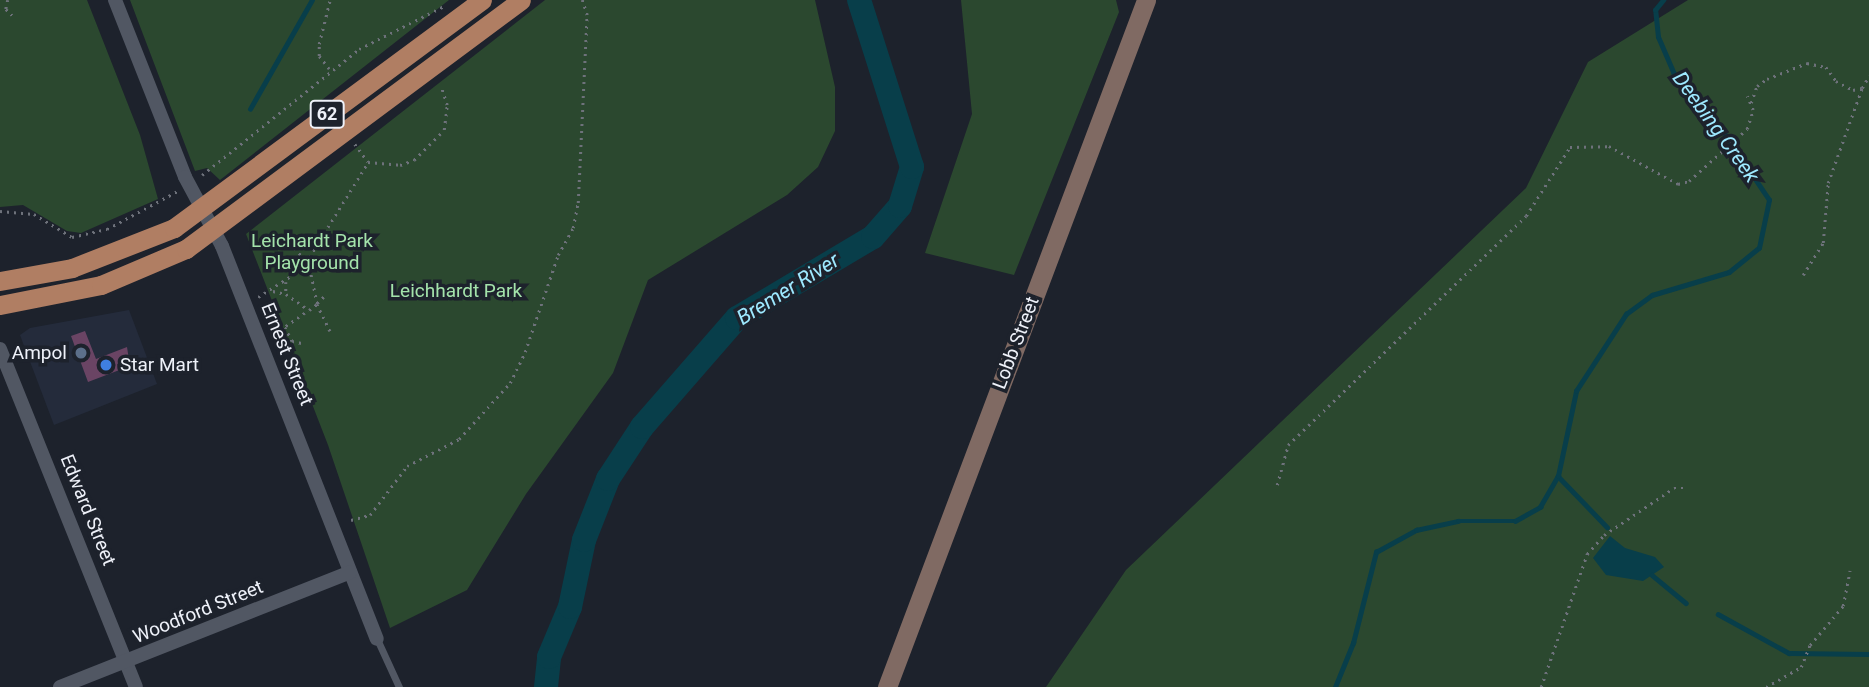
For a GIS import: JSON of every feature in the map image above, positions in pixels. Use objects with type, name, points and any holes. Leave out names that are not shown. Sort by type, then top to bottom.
[{"type":"main road","name":"62","points":[[0,281],[111,256],[174,228],[482,0]]},
{"type":"main road","name":"62","points":[[0,305],[101,285],[170,257],[215,232],[521,0]]},
{"type":"main road","name":"Lobb Street","points":[[887,687],[1146,0]]},
{"type":"street","name":"Ernest Street","points":[[115,0],[181,168],[215,232],[245,301],[377,639]]},
{"type":"street","name":"Edward Street","points":[[0,349],[136,687]]},
{"type":"street","name":"Woodford Street","points":[[60,687],[350,572]]},
{"type":"lane","name":"Ernest Street","points":[[377,639],[399,687]]},
{"type":"path","points":[[8,0],[6,9],[13,16]]},
{"type":"path","points":[[329,69],[319,56],[319,44],[330,0]]},
{"type":"path","points":[[351,520],[370,515],[407,466],[459,439],[510,383],[525,352],[558,255],[573,228],[578,203],[587,15],[582,0]]},
{"type":"path","points":[[202,175],[275,120],[329,69],[449,4]]},
{"type":"path","points":[[1277,485],[1288,445],[1526,216],[1570,147],[1609,146],[1661,180],[1678,184],[1710,162],[1747,129],[1757,86],[1807,63],[1826,67],[1844,88],[1862,88]]},
{"type":"path","points":[[1803,275],[1824,243],[1828,183],[1862,88],[1869,76]]},
{"type":"path","points":[[355,144],[368,162],[400,165],[428,150],[448,118],[441,87]]},
{"type":"path","points":[[1747,96],[1751,104]]},
{"type":"path","points":[[245,301],[273,291],[307,261],[368,162]]},
{"type":"path","points":[[0,211],[34,214],[53,230],[79,236],[107,229],[180,190]]},
{"type":"path","points":[[293,246],[307,261],[317,304],[330,331]]},
{"type":"path","points":[[286,282],[286,294]]},
{"type":"path","points":[[273,291],[286,294],[309,310]]},
{"type":"path","points":[[281,330],[324,297]]},
{"type":"path","points":[[285,327],[292,341],[302,343]]},
{"type":"path","points":[[1541,687],[1587,554],[1604,535],[1674,488],[1688,488]]},
{"type":"path","points":[[1766,687],[1807,659],[1810,645],[1843,606],[1850,571]]},
{"type":"shaded area","points":[[129,310],[157,384],[54,425],[20,335],[30,328]]},
{"type":"shaded area","points":[[1610,536],[1625,548],[1655,557],[1664,567],[1643,581],[1606,575],[1593,558]]},
{"type":"green space","points":[[0,0],[87,0],[140,135],[158,199],[81,233],[67,231],[23,205],[0,207]]},
{"type":"green space","points":[[130,0],[449,0],[220,180],[207,168],[195,171]]},
{"type":"green space","name":"Leichhardt Park","points":[[545,0],[815,0],[835,87],[835,131],[818,167],[787,195],[648,280],[613,373],[526,494],[467,590],[390,628],[328,445],[246,234]]},
{"type":"green space","points":[[961,0],[1116,0],[1119,12],[1014,275],[925,253],[972,114]]},
{"type":"green space","points":[[1688,0],[1869,0],[1869,687],[1046,687],[1126,570],[1526,188],[1588,62]]},
{"type":"building","name":"Star Mart","points":[[85,331],[96,359],[127,347],[130,366],[88,382],[71,336]]},
{"type":"waterway","points":[[250,109],[312,0]]},
{"type":"waterway","name":"Bremer River","points":[[546,687],[549,657],[570,607],[584,540],[608,479],[642,427],[737,318],[873,237],[900,206],[912,167],[859,0]]},
{"type":"waterway","name":"Deebing Creek","points":[[1335,687],[1353,643],[1376,552],[1416,530],[1458,521],[1515,521],[1540,507],[1558,476],[1576,391],[1626,314],[1652,295],[1729,272],[1759,248],[1769,200],[1719,126],[1674,74],[1658,37],[1655,10],[1663,0]]},
{"type":"waterway","points":[[1558,476],[1607,527]]},
{"type":"waterway","points":[[1652,575],[1686,603]]},
{"type":"waterway","points":[[1718,614],[1789,653],[1869,654]]},
{"type":"place","name":"Ampol","points":[[81,353]]},
{"type":"place","name":"Star Mart","points":[[106,365]]},
{"type":"park label","name":"Leichardt Park Playground","points":[[312,252]]}]
